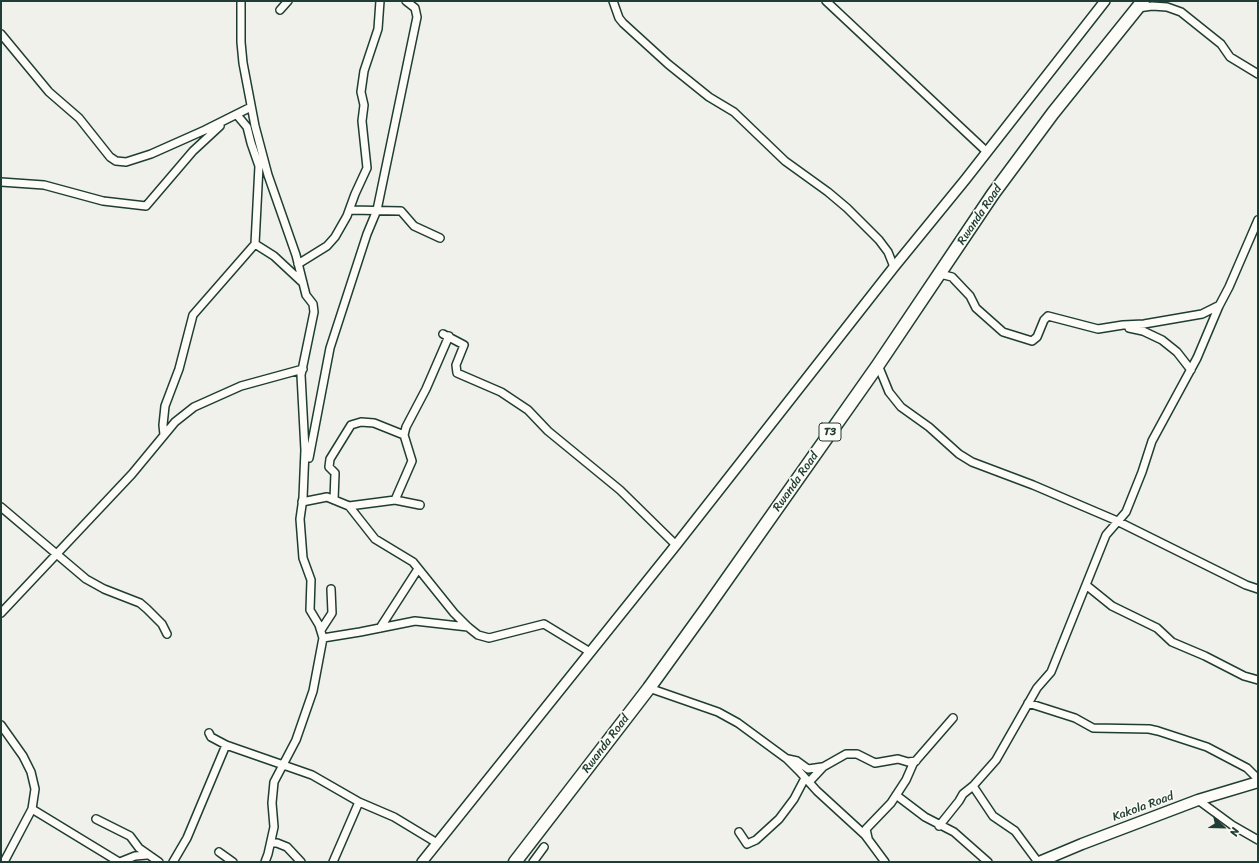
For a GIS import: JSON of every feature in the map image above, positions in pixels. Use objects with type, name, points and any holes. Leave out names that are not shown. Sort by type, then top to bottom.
[{"type":"highway","name":"Rwanda Road","points":[[514,862],[650,688],[878,365],[993,194],[1027,148],[1140,5]]},
{"type":"main road","name":"Kakola Road","points":[[1039,862],[1198,800],[1258,780]]},
{"type":"street","points":[[241,1],[241,42],[251,107],[266,168],[298,264],[306,295],[313,304],[314,316],[303,370],[301,391],[304,412],[305,444],[303,499]]},
{"type":"street","points":[[280,10],[288,1]]},
{"type":"street","points":[[298,264],[327,246],[335,237],[350,210],[355,194],[368,168],[362,121],[364,104],[361,92],[364,71],[378,29],[380,1]]},
{"type":"street","points":[[265,862],[274,827],[272,792],[274,782],[296,740],[313,691],[323,638],[321,630],[310,610],[311,580],[302,550],[300,519],[310,449],[330,348],[362,249],[377,210],[417,17],[415,8],[406,1]]},
{"type":"street","points":[[613,1],[619,18],[623,23],[668,64],[709,97],[734,112],[785,161],[828,192],[847,208],[879,240],[888,252],[894,267]]},
{"type":"street","points":[[826,1],[987,152]]},
{"type":"street","points":[[422,862],[676,545],[1105,1]]},
{"type":"street","points":[[1140,5],[1167,7],[1181,12],[1222,44],[1230,57],[1258,74]]},
{"type":"street","points":[[1,34],[49,92],[80,120],[110,157],[116,161],[126,162],[137,160],[237,115],[251,107]]},
{"type":"street","points":[[164,435],[163,425],[165,406],[179,369],[193,315],[255,244],[259,166],[247,127],[237,115]]},
{"type":"street","points":[[1,182],[44,185],[103,201],[146,206],[193,151],[226,120]]},
{"type":"street","points":[[350,210],[401,211],[414,226],[440,238]]},
{"type":"street","points":[[940,826],[963,794],[973,786],[1000,754],[1028,703],[1041,683],[1052,670],[1106,535],[1118,522],[1128,507],[1142,472],[1152,440],[1191,370],[1258,220]]},
{"type":"street","points":[[255,244],[274,256],[304,285]]},
{"type":"street","points":[[940,274],[952,277],[970,296],[976,308],[1005,334],[1034,341],[1044,320],[1050,316],[1090,329],[1110,329],[1202,314],[1219,306]]},
{"type":"street","points":[[1121,326],[1143,331],[1162,340],[1177,352],[1191,370]]},
{"type":"street","points":[[396,500],[412,461],[404,436],[406,427],[426,389],[446,335],[464,345],[456,365],[457,373],[501,392],[528,410],[548,431],[620,490],[676,545]]},
{"type":"street","points":[[878,365],[889,392],[901,407],[930,427],[959,454],[972,462],[1033,485],[1118,522],[1246,585],[1258,589]]},
{"type":"street","points":[[1,613],[132,474],[175,422],[194,407],[219,394],[259,380],[303,370]]},
{"type":"street","points":[[334,500],[335,473],[329,468],[330,459],[351,425],[361,422],[374,423],[404,436]]},
{"type":"street","points":[[303,499],[321,497],[349,506],[396,500],[420,505]]},
{"type":"street","points":[[349,506],[375,539],[409,559],[468,627],[478,635],[489,638],[544,624],[590,652]]},
{"type":"street","points":[[1,507],[94,584],[143,606],[157,618],[167,634]]},
{"type":"street","points":[[380,628],[418,569]]},
{"type":"street","points":[[1086,585],[1112,606],[1157,628],[1172,642],[1212,659],[1244,676],[1258,680]]},
{"type":"street","points":[[321,630],[332,613],[331,589]]},
{"type":"street","points":[[323,638],[415,621],[468,627]]},
{"type":"street","points":[[650,688],[728,716],[784,757],[868,838],[885,862]]},
{"type":"street","points":[[1028,703],[1075,718],[1092,728],[1149,728],[1207,747],[1247,768],[1258,780]]},
{"type":"street","points":[[868,838],[866,829],[891,803],[916,761],[953,718]]},
{"type":"street","points":[[1,726],[23,756],[31,772],[35,789],[32,809],[4,862]]},
{"type":"street","points":[[209,733],[212,737],[226,745],[312,775],[359,802],[394,817],[437,843]]},
{"type":"street","points":[[174,862],[187,838],[226,745]]},
{"type":"street","points":[[739,832],[747,844],[756,840],[779,819],[807,780],[826,765],[846,754],[866,757],[875,763],[898,759],[908,762],[916,761]]},
{"type":"street","points":[[784,757],[797,761],[808,769],[826,765]]},
{"type":"street","points":[[973,786],[993,816],[1015,832],[1039,862]]},
{"type":"street","points":[[896,795],[911,808],[957,835],[988,862]]},
{"type":"street","points":[[1198,800],[1232,825],[1258,840]]},
{"type":"street","points":[[333,862],[359,802]]},
{"type":"street","points":[[32,809],[120,862],[135,856],[147,855]]},
{"type":"street","points":[[96,819],[130,836],[139,848],[159,862]]},
{"type":"street","points":[[271,843],[277,843],[287,847],[301,862]]},
{"type":"street","points":[[533,862],[544,847]]},
{"type":"street","points":[[219,852],[233,862]]}]
